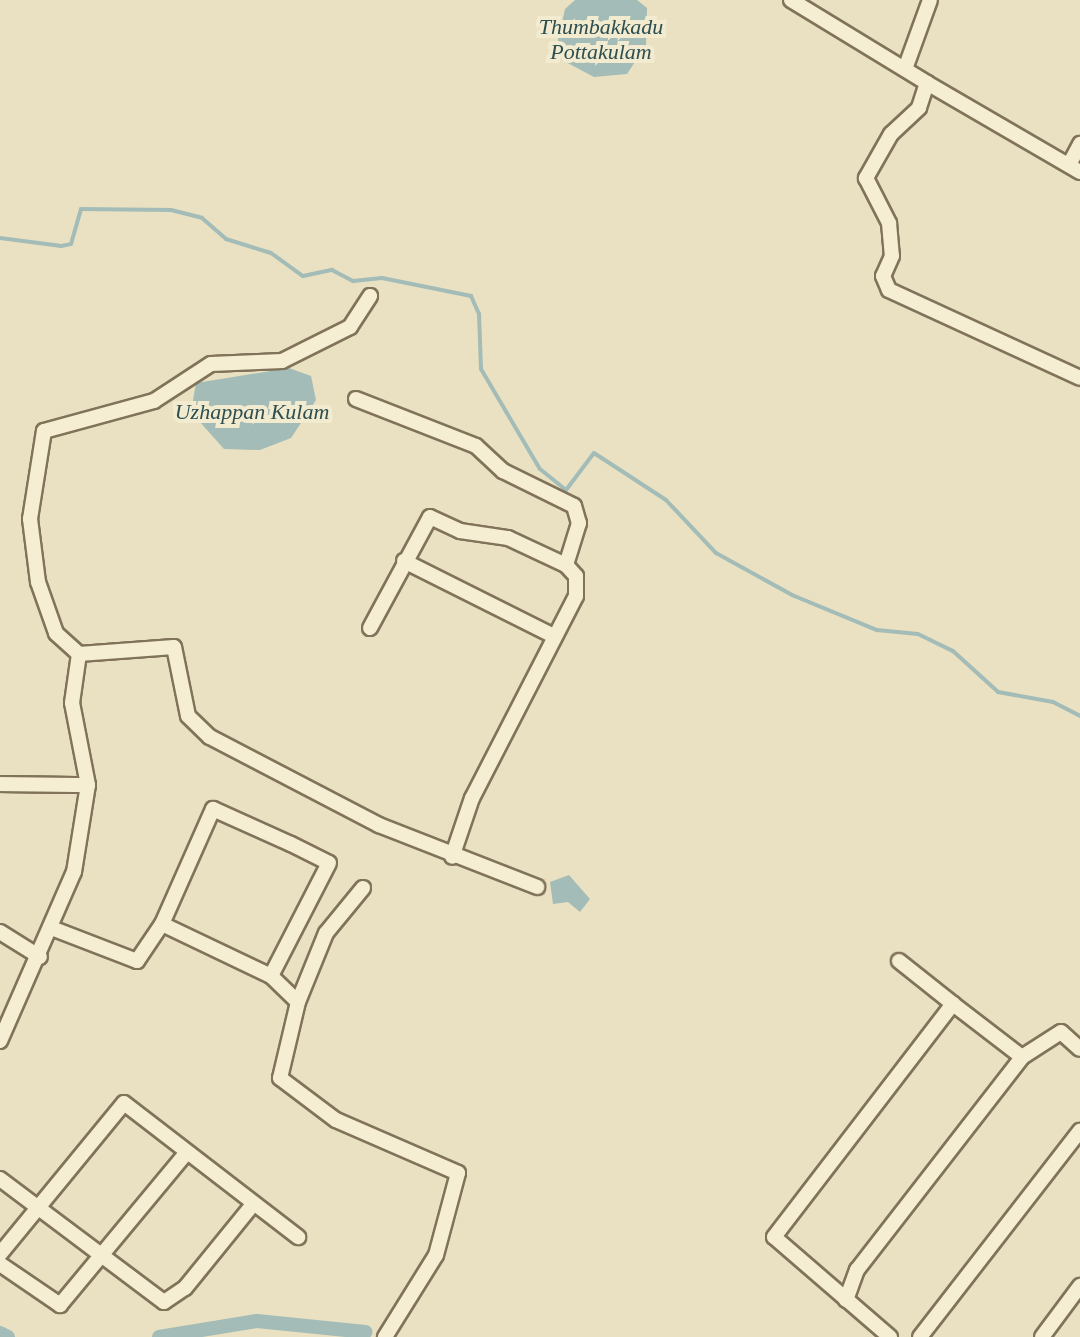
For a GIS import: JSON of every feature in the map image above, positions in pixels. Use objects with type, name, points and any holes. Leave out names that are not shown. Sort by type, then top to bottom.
[{"type":"street","points":[[791,0],[838,35],[905,69],[1074,169],[1080,144]]},
{"type":"street","points":[[905,69],[930,0]]},
{"type":"street","points":[[927,83],[919,108],[891,134],[866,178],[889,223],[892,256],[883,276],[889,290],[1080,378]]},
{"type":"street","points":[[370,296],[350,327],[282,361],[211,364],[154,401],[44,431],[30,519],[38,582],[56,633],[79,654],[174,647],[188,716],[210,737],[452,857],[537,887]]},
{"type":"street","points":[[356,399],[476,446],[503,471],[574,506],[579,523],[566,565]]},
{"type":"street","points":[[370,628],[430,517],[460,531],[508,538],[566,565],[576,576],[576,596],[472,798],[452,857]]},
{"type":"street","points":[[404,561],[554,636]]},
{"type":"street","points":[[0,1041],[54,929],[74,872],[88,785],[72,703],[79,654]]},
{"type":"street","points":[[0,784],[88,785]]},
{"type":"street","points":[[54,929],[137,961],[162,924],[213,809],[329,863],[271,976]]},
{"type":"street","points":[[363,888],[326,933],[298,1002],[280,1078],[336,1120],[458,1173],[436,1255],[395,1310],[385,1337]]},
{"type":"street","points":[[162,924],[271,976],[298,1002]]},
{"type":"street","points":[[0,932],[40,957]]},
{"type":"street","points":[[899,961],[1022,1057]]},
{"type":"street","points":[[890,1337],[774,1237],[953,1004]]},
{"type":"street","points":[[846,1300],[857,1270],[1022,1057],[1061,1032],[1080,1049]]},
{"type":"street","points":[[0,1254],[124,1103],[298,1237]]},
{"type":"street","points":[[920,1337],[1080,1131]]},
{"type":"street","points":[[0,1264],[60,1305],[186,1153]]},
{"type":"street","points":[[0,1179],[164,1302],[185,1288],[254,1203]]},
{"type":"street","points":[[1042,1337],[1080,1286]]},
{"type":"water","name":"Thumbakkadu Pottakulam","points":[[575,0],[637,0],[647,8],[646,45],[627,74],[594,77],[562,60],[556,49],[565,9]]},
{"type":"water","name":"Uzhappan Kulam","points":[[289,368],[311,376],[316,400],[291,438],[260,450],[224,449],[191,412],[196,383]]},
{"type":"water","points":[[569,875],[590,899],[580,912],[568,902],[553,904],[550,882]]},
{"type":"waterway","points":[[0,238],[61,246],[71,244],[81,209],[171,210],[202,218],[226,239],[271,253],[303,276],[332,270],[353,281],[382,278],[471,296],[479,314],[481,369],[540,469],[566,490],[594,453],[666,500],[716,553],[792,595],[877,630],[918,634],[953,651],[998,692],[1053,702],[1080,716]]},
{"type":"waterway","points":[[159,1337],[257,1321],[365,1332]]},
{"type":"waterway","points":[[0,1333],[8,1337]]}]
